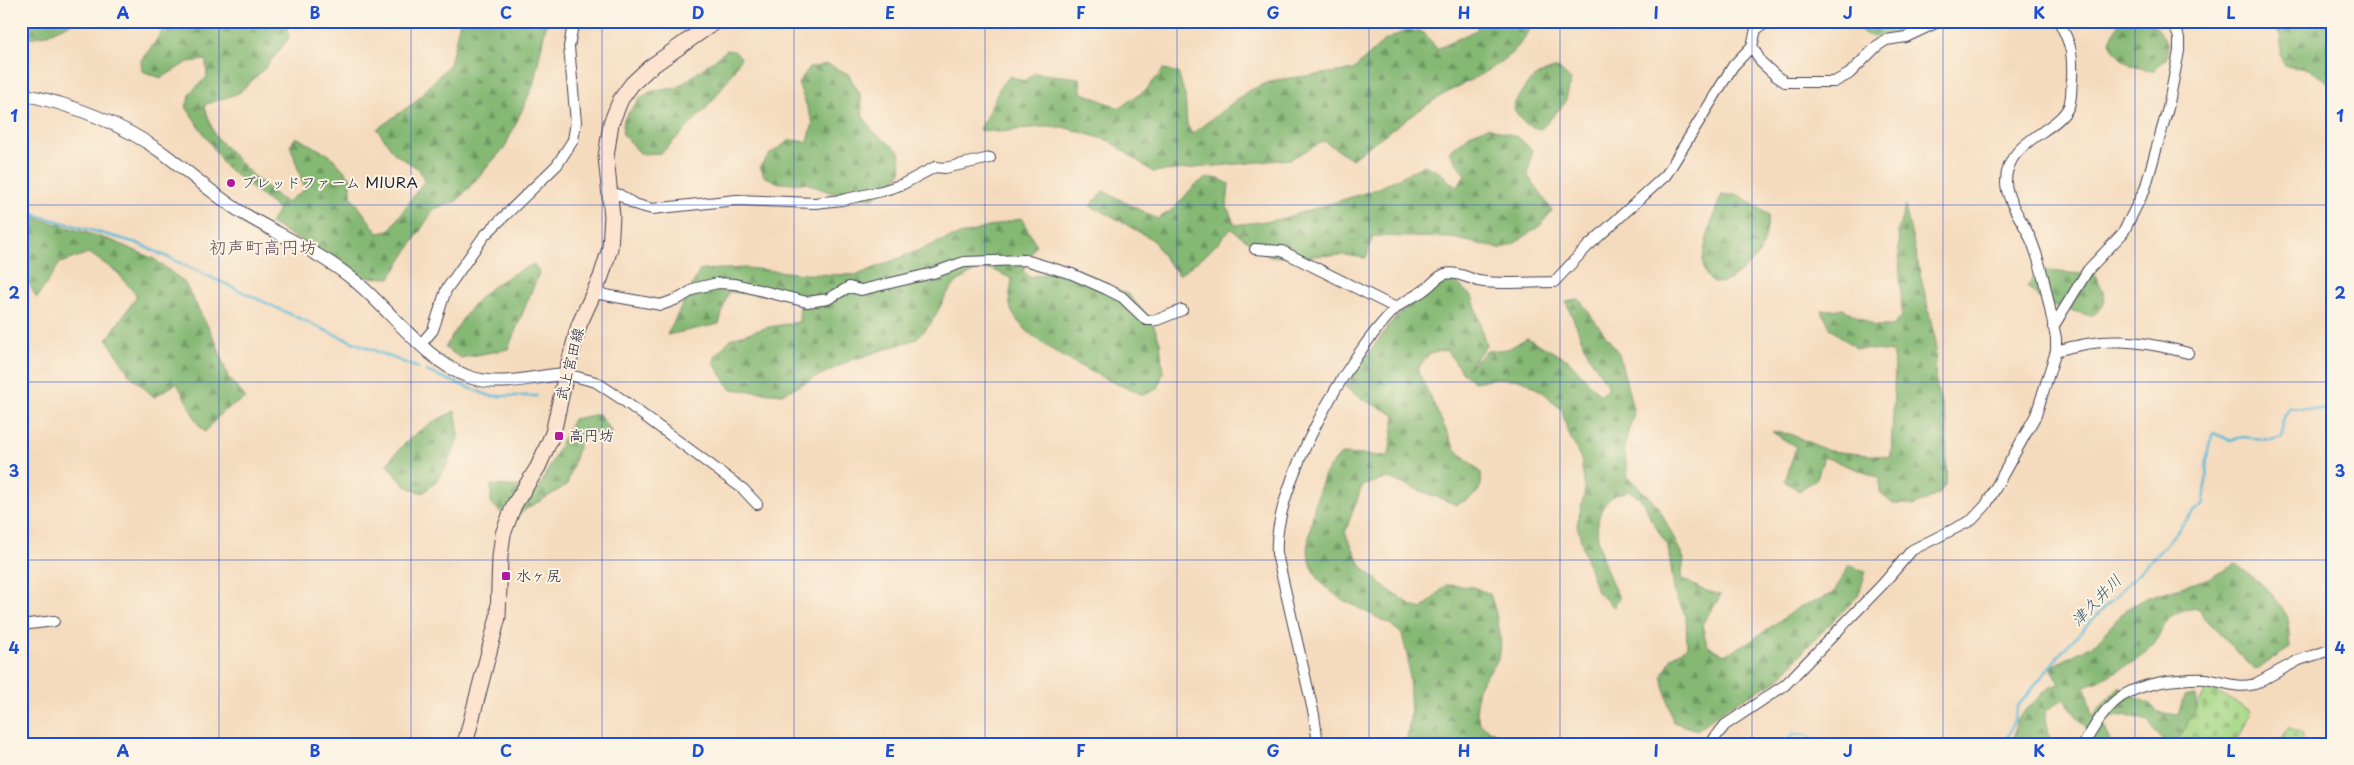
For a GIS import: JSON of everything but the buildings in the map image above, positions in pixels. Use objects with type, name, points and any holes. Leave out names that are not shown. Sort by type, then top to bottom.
[{"type":"main road","name":"武上宮田線","points":[[465,744],[498,617],[500,557],[504,534],[514,504],[538,467],[549,442],[559,411],[566,374],[579,325],[594,293],[610,248],[612,226],[607,148],[611,123],[621,99],[632,84],[649,68],[716,21]]},
{"type":"street","points":[[421,344],[433,330],[446,290],[484,236],[557,165],[573,140],[576,122],[569,47],[572,30],[578,21]]},
{"type":"street","points":[[1318,744],[1312,707],[1277,554],[1276,540],[1287,488],[1329,401],[1373,336],[1396,308],[1445,274],[1455,274],[1480,281],[1554,282],[1595,239],[1666,175],[1733,66],[1752,46],[1758,24],[1769,21]]},
{"type":"street","points":[[1752,46],[1761,62],[1785,82],[1834,82],[1849,74],[1877,46],[1886,40],[1906,37],[1940,21]]},
{"type":"street","points":[[1710,744],[1725,725],[1785,685],[1882,585],[1912,550],[1972,520],[1986,504],[2036,414],[2056,352],[2054,327],[2033,243],[2008,195],[2006,184],[2007,172],[2014,156],[2026,143],[2062,115],[2068,107],[2071,98],[2073,53],[2059,21]]},
{"type":"street","points":[[2054,327],[2088,270],[2123,233],[2145,189],[2168,108],[2179,51],[2179,38],[2173,21]]},
{"type":"street","points":[[21,94],[47,99],[97,116],[144,141],[220,199],[354,279],[441,363],[454,371],[476,379],[510,382],[566,374],[596,382],[743,489],[757,504]]},
{"type":"street","points":[[610,193],[620,195],[634,204],[652,209],[736,200],[794,204],[815,203],[842,200],[882,191],[903,184],[935,167],[946,168],[990,158]]},
{"type":"street","points":[[1255,249],[1282,251],[1396,308]]},
{"type":"street","points":[[594,293],[661,305],[680,298],[696,288],[724,283],[807,302],[828,299],[849,287],[861,290],[932,273],[964,262],[1025,260],[1072,274],[1106,289],[1122,297],[1146,320],[1157,320],[1182,310]]},
{"type":"street","points":[[2056,352],[2078,344],[2115,341],[2168,348],[2188,353]]},
{"type":"street","points":[[21,625],[54,621]]},
{"type":"street","points":[[2084,744],[2096,724],[2113,703],[2131,690],[2163,682],[2194,678],[2246,687],[2310,655],[2333,650]]},
{"type":"green space","points":[[21,21],[76,21],[45,35],[21,40]]},
{"type":"green space","points":[[168,21],[285,21],[289,38],[265,68],[239,93],[204,105],[215,136],[252,175],[286,203],[305,189],[290,145],[296,137],[331,156],[351,178],[351,196],[378,233],[389,231],[424,181],[419,169],[395,154],[377,129],[415,102],[450,64],[460,21],[547,21],[533,86],[505,147],[457,201],[434,209],[390,278],[363,277],[270,223],[279,210],[226,167],[186,107],[191,92],[207,77],[206,60],[188,62],[161,78],[142,71],[141,60],[154,44]]},
{"type":"green space","points":[[1475,21],[1532,21],[1525,36],[1505,59],[1436,99],[1352,159],[1324,141],[1290,159],[1153,172],[1110,141],[1063,127],[1039,127],[999,132],[980,130],[1001,85],[1010,76],[1024,81],[1035,73],[1080,78],[1081,92],[1119,108],[1146,90],[1164,69],[1178,73],[1185,95],[1187,125],[1192,134],[1248,91],[1275,80],[1353,70],[1384,41],[1407,30],[1424,33],[1437,49],[1478,29]]},
{"type":"green space","points":[[1854,21],[1929,21],[1899,34],[1879,38],[1861,31]]},
{"type":"green space","points":[[2120,21],[2144,21],[2154,25],[2168,44],[2166,59],[2154,70],[2133,66],[2121,59],[2110,41]]},
{"type":"green space","points":[[2272,21],[2333,21],[2333,79],[2329,83],[2309,69],[2285,66],[2280,55],[2281,37]]},
{"type":"green space","points":[[727,50],[734,51],[741,57],[715,97],[695,120],[661,153],[641,154],[622,133],[624,119],[640,98],[652,91],[677,88]]},
{"type":"green space","points":[[827,64],[848,74],[860,94],[863,117],[875,133],[899,151],[902,170],[891,187],[872,198],[829,192],[806,183],[779,183],[764,176],[760,166],[770,154],[790,140],[808,142],[813,123],[798,83],[809,68]]},
{"type":"green space","points":[[1558,68],[1571,80],[1565,103],[1541,129],[1527,124],[1518,115],[1513,106],[1530,81],[1541,74]]},
{"type":"green space","points":[[1488,127],[1518,137],[1532,150],[1528,176],[1552,210],[1541,225],[1515,243],[1502,249],[1452,238],[1373,236],[1366,258],[1344,255],[1271,257],[1231,229],[1207,254],[1179,275],[1165,259],[1153,240],[1110,215],[1090,206],[1103,191],[1158,219],[1174,208],[1204,179],[1220,179],[1229,184],[1227,207],[1235,225],[1281,219],[1377,189],[1424,165],[1439,172],[1457,188],[1465,175],[1449,152],[1472,133]]},
{"type":"green space","points":[[1722,195],[1739,195],[1769,215],[1762,248],[1754,260],[1730,279],[1714,283],[1705,273],[1703,258],[1716,209]]},
{"type":"green space","points":[[1905,206],[1936,343],[1935,376],[1938,394],[1947,422],[1946,483],[1939,494],[1913,506],[1893,504],[1880,492],[1880,478],[1824,457],[1817,478],[1799,491],[1785,482],[1796,447],[1772,432],[1790,434],[1829,451],[1891,457],[1895,367],[1892,352],[1855,348],[1831,329],[1821,310],[1843,309],[1875,326],[1893,326],[1902,316],[1898,231]]},
{"type":"green space","points":[[21,213],[113,241],[154,259],[184,282],[216,342],[228,377],[246,398],[222,412],[205,432],[198,424],[177,383],[154,397],[129,374],[107,339],[137,296],[118,273],[89,253],[60,263],[37,298],[21,270]]},
{"type":"green space","points":[[1021,218],[1036,244],[1023,271],[1030,277],[1073,267],[1129,295],[1152,321],[1160,342],[1163,373],[1157,389],[1144,395],[1111,381],[1049,348],[1019,322],[1011,309],[1012,279],[992,269],[978,269],[957,282],[947,294],[930,325],[916,339],[849,361],[782,394],[730,389],[714,363],[715,355],[732,338],[769,327],[799,322],[800,297],[728,292],[719,324],[667,335],[700,270],[747,268],[805,274],[857,275],[949,238]]},
{"type":"green space","points":[[534,264],[539,273],[508,349],[461,358],[445,348],[463,318],[480,297],[502,280]]},
{"type":"green space","points":[[2047,271],[2095,275],[2105,298],[2102,307],[2091,316],[2045,303],[2027,287],[2033,278]]},
{"type":"green space","points":[[1453,279],[1473,298],[1486,346],[1467,369],[1487,351],[1508,349],[1527,338],[1568,360],[1600,395],[1609,387],[1589,356],[1566,302],[1579,299],[1619,354],[1634,413],[1624,446],[1628,477],[1658,506],[1684,559],[1681,578],[1703,590],[1721,595],[1702,624],[1707,645],[1724,655],[1751,641],[1799,607],[1833,594],[1849,565],[1866,572],[1858,596],[1806,648],[1779,679],[1728,707],[1697,730],[1673,722],[1662,677],[1672,657],[1687,647],[1686,616],[1675,595],[1668,547],[1650,517],[1644,502],[1630,491],[1615,495],[1605,505],[1599,517],[1597,530],[1599,545],[1619,598],[1614,607],[1597,592],[1584,552],[1577,525],[1585,490],[1581,459],[1567,430],[1562,410],[1544,393],[1523,380],[1496,378],[1474,382],[1463,373],[1446,350],[1429,354],[1417,369],[1455,449],[1481,472],[1482,479],[1479,489],[1473,496],[1457,505],[1388,478],[1362,486],[1345,533],[1362,567],[1412,606],[1422,609],[1446,585],[1473,587],[1490,594],[1496,615],[1501,646],[1499,657],[1478,689],[1476,704],[1479,723],[1496,734],[1500,743],[1406,744],[1411,712],[1408,659],[1402,634],[1390,624],[1341,599],[1324,586],[1313,571],[1307,549],[1315,503],[1326,471],[1341,454],[1389,456],[1395,415],[1362,399],[1345,387],[1389,325],[1423,289]]},
{"type":"green space","points":[[455,411],[458,429],[457,442],[440,476],[422,493],[405,486],[387,464],[417,433]]},
{"type":"green space","points":[[599,414],[612,433],[582,435],[567,485],[515,518],[505,517],[491,503],[491,485],[539,488],[573,419]]},
{"type":"green space","points":[[2236,564],[2272,593],[2288,617],[2290,648],[2255,670],[2204,618],[2199,608],[2186,610],[2176,613],[2170,618],[2154,644],[2142,656],[2127,666],[2085,686],[2092,716],[2119,687],[2151,705],[2158,712],[2178,715],[2184,696],[2196,696],[2197,727],[2210,744],[2165,744],[2148,721],[2127,715],[2102,719],[2111,744],[2093,744],[2092,735],[2063,699],[2045,712],[2050,740],[2048,744],[2014,744],[2016,720],[2048,688],[2060,684],[2051,667],[2096,643],[2124,611],[2148,597],[2207,579]]},
{"type":"green space","points":[[2208,687],[2251,711],[2236,744],[2176,744]]},
{"type":"green space","points":[[2288,727],[2304,735],[2300,744],[2280,744]]},
{"type":"waterway","points":[[21,211],[137,243],[331,333],[418,368]]},
{"type":"waterway","points":[[426,371],[490,396],[537,396]]},
{"type":"waterway","name":"津久井川","points":[[2002,744],[2009,735],[2018,706],[2065,648],[2161,550],[2193,512],[2203,505],[2208,450],[2213,433],[2230,440],[2243,437],[2271,440],[2282,437],[2283,419],[2290,408],[2333,410]]},
{"type":"waterway","name":"津久井川","points":[[1785,744],[1793,734],[1807,735],[1818,744]]},
{"type":"place","name":"ブレッドファーム MIURA","points":[[231,183]]},
{"type":"place","name":"高円坊","points":[[559,436]]},
{"type":"place","name":"水ヶ尻","points":[[506,576]]},
{"type":"district","name":"初声町高円坊","points":[[263,248]]}]
